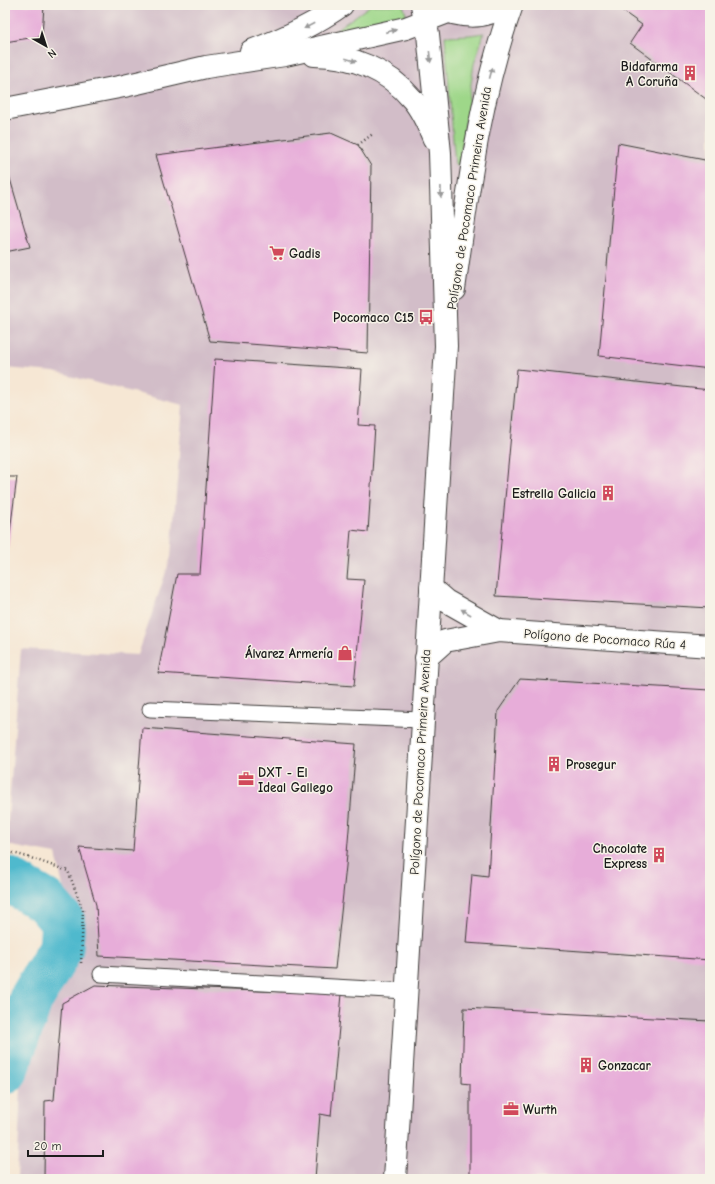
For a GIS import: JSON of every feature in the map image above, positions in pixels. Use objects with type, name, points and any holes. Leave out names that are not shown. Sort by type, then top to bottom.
[{"type":"street","points":[[206,67],[292,34],[322,19],[342,5]]},
{"type":"street","points":[[5,109],[206,67],[285,55],[406,28],[432,11],[461,16],[476,16],[490,13],[505,5]]},
{"type":"street","name":"Polígono de Pocomaco Primeira Avenida","points":[[395,1179],[446,346],[470,179],[485,96],[502,32],[512,5]]},
{"type":"street","name":"Polígono de Pocomaco Primeira Avenida","points":[[432,11],[428,42],[440,153],[446,346]]},
{"type":"street","points":[[285,55],[317,55],[338,57],[367,65],[393,80],[413,99],[430,129],[440,153]]},
{"type":"street","name":"Polígono de Pocomaco Rúa 4","points":[[431,588],[446,601],[499,631]]},
{"type":"street","name":"Polígono de Pocomaco Rúa 4","points":[[426,658],[445,641],[499,631],[710,646]]},
{"type":"lane","points":[[150,709],[422,720]]},
{"type":"lane","points":[[102,974],[406,991]]},
{"type":"path","points":[[358,145],[374,133]]},
{"type":"path","points":[[5,851],[28,857],[68,871],[83,910],[81,970],[102,974]]},
{"type":"shaded area","points":[[5,5],[710,5],[710,1179],[17,1179],[25,994],[77,952],[56,854],[6,845],[21,649],[138,655],[171,557],[183,405],[54,372],[5,368]]},
{"type":"green space","points":[[371,5],[403,5],[407,17],[329,35]]},
{"type":"green space","points":[[484,33],[474,64],[459,165],[455,165],[445,36]]},
{"type":"building","points":[[5,5],[44,5],[42,36],[5,42]]},
{"type":"building","points":[[113,5],[128,5],[128,6],[117,8]]},
{"type":"building","name":"Bidafarma A Coruña","points":[[614,5],[710,5],[710,102],[630,43],[642,25]]},
{"type":"building","name":"Gadis","points":[[331,133],[358,145],[371,166],[368,353],[210,341],[156,155]]},
{"type":"building","points":[[618,143],[710,161],[710,369],[599,356]]},
{"type":"building","points":[[8,172],[30,247],[5,252],[5,173]]},
{"type":"building","points":[[215,359],[362,369],[358,425],[375,426],[368,532],[351,530],[347,579],[364,580],[354,686],[158,673],[177,574],[200,574]]},
{"type":"building","name":"Estrella Galicia","points":[[517,369],[710,390],[710,608],[496,596]]},
{"type":"building","points":[[5,477],[17,477],[6,563],[5,563]]},
{"type":"building","points":[[520,679],[710,690],[710,960],[466,943],[472,874],[488,876],[498,711]]},
{"type":"building","points":[[142,728],[356,744],[346,866],[335,969],[99,956],[96,905],[79,847],[133,851]]},
{"type":"building","points":[[95,985],[342,994],[331,1116],[320,1114],[315,1179],[44,1179],[45,1101],[54,1100],[62,1003]]},
{"type":"building","points":[[464,1008],[710,1021],[710,1179],[470,1179],[470,1084],[462,1083]]},
{"type":"waterway","points":[[5,878],[45,901],[63,922],[61,948],[31,999],[5,1072]]},
{"type":"place","name":"Bidafarma A Coruña","points":[[690,73]]},
{"type":"place","name":"Gadis","points":[[277,253]]},
{"type":"place","name":"Pocomaco C15","points":[[426,317]]},
{"type":"place","name":"Estrella Galicia","points":[[608,493]]},
{"type":"place","name":"Álvarez Armería","points":[[345,653]]},
{"type":"place","name":"Prosegur","points":[[554,764]]},
{"type":"place","name":"DXT - El Ideal Gallego","points":[[246,779]]},
{"type":"place","name":"Chocolate Express","points":[[659,855]]},
{"type":"place","name":"Gonzacar","points":[[586,1065]]},
{"type":"place","name":"Wurth","points":[[511,1109]]}]
